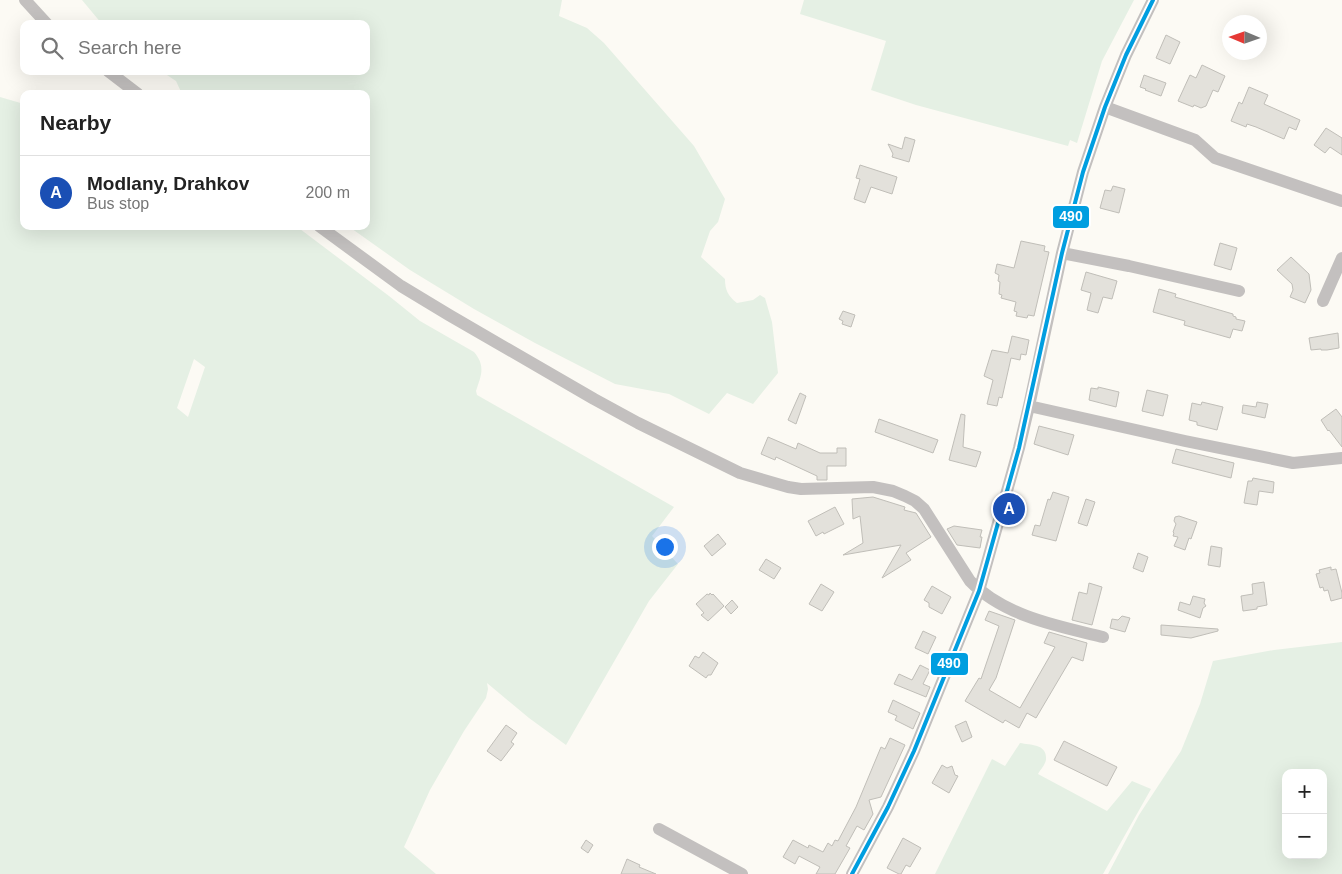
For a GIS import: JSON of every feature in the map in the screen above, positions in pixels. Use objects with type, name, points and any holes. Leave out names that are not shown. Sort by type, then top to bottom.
[{"type":"street","points":[[25,0],[43,20]]},
{"type":"street","points":[[852,874],[888,807],[914,751],[979,591],[1003,508],[1029,406],[1062,253],[1083,172],[1104,107],[1126,55],[1153,0]]},
{"type":"street","points":[[113,75],[133,90]]},
{"type":"street","points":[[1104,107],[1195,140],[1215,158],[1342,201]]},
{"type":"street","points":[[325,230],[401,286],[457,320],[638,423],[740,473],[788,488],[824,489],[872,486],[893,491],[915,501],[924,509],[970,581],[979,591],[992,600],[1020,613],[1059,626],[1103,637]]},
{"type":"street","points":[[1062,253],[1239,291]]},
{"type":"street","points":[[1323,301],[1342,258]]},
{"type":"street","points":[[1029,406],[1158,436],[1293,463],[1342,458]]},
{"type":"street","points":[[659,829],[742,874]]},
{"type":"shaded area","points":[[82,0],[562,0],[559,16],[587,28],[604,43],[694,146],[725,199],[718,222],[710,231],[701,257],[725,279],[728,293],[737,303],[753,300],[760,295],[765,298],[772,322],[778,373],[753,404],[727,393],[709,414],[669,394],[615,384],[474,309],[410,270],[354,230],[370,230],[370,90],[180,90],[176,81],[167,75],[370,75],[370,20],[99,20]]},
{"type":"shaded area","points":[[804,0],[1134,0],[1102,61],[1077,143],[1070,140],[1068,146],[916,105],[871,90],[886,41],[800,14]]},
{"type":"shaded area","points":[[0,97],[20,103],[20,230],[301,230],[420,321],[474,352],[478,357],[481,367],[481,376],[476,391],[477,395],[674,507],[652,536],[678,564],[649,601],[566,745],[529,718],[487,683],[486,698],[464,731],[430,790],[404,847],[436,874],[0,874]],"holes":[[[194,359],[205,367],[188,417],[177,408]]]},
{"type":"shaded area","points":[[1342,642],[1342,874],[1108,874],[1139,815],[1181,751],[1200,704],[1213,661],[1274,650]]},
{"type":"shaded area","points":[[1020,743],[1038,746],[1044,750],[1046,761],[1038,774],[1107,811],[1132,781],[1151,789],[1103,874],[935,874],[992,759],[1005,766]]},
{"type":"building","points":[[1166,35],[1180,42],[1170,64],[1156,58]]},
{"type":"building","points":[[1202,65],[1225,76],[1218,92],[1213,90],[1206,106],[1201,108],[1178,101],[1190,75],[1196,78]]},
{"type":"building","points":[[1144,75],[1166,83],[1161,96],[1140,87]]},
{"type":"building","points":[[1249,87],[1268,95],[1264,104],[1300,120],[1296,130],[1289,127],[1284,139],[1256,127],[1247,124],[1246,127],[1231,121],[1239,102],[1242,104]]},
{"type":"building","points":[[1326,128],[1342,138],[1342,155],[1330,147],[1325,153],[1314,145]]},
{"type":"building","points":[[905,137],[915,140],[909,162],[892,157],[893,154],[888,144],[902,149]]},
{"type":"building","points":[[860,165],[897,177],[892,194],[871,187],[865,203],[854,199],[860,179],[856,178]]},
{"type":"building","points":[[1113,186],[1125,189],[1119,213],[1100,208],[1105,190],[1111,191]]},
{"type":"building","points":[[1021,241],[1045,246],[1044,251],[1049,252],[1034,316],[1028,315],[1027,318],[1016,316],[1017,312],[1014,311],[1016,302],[1001,298],[1002,295],[999,294],[999,275],[995,273],[997,264],[1014,268]]},
{"type":"building","points":[[1220,243],[1237,248],[1231,270],[1214,265]]},
{"type":"building","points":[[1291,257],[1309,274],[1311,290],[1305,303],[1290,297],[1293,290],[1292,284],[1277,270]]},
{"type":"building","points":[[1086,272],[1117,281],[1112,299],[1103,297],[1098,313],[1087,310],[1091,293],[1081,290]]},
{"type":"building","points":[[1159,289],[1176,294],[1175,297],[1233,314],[1236,319],[1245,321],[1242,331],[1233,329],[1230,338],[1184,325],[1185,321],[1153,312]]},
{"type":"building","points":[[843,311],[855,315],[851,327],[842,324],[843,321],[839,319]]},
{"type":"building","points":[[1338,333],[1339,348],[1311,350],[1309,338]]},
{"type":"building","points":[[1012,336],[1029,340],[1026,355],[1021,354],[1020,360],[1011,358],[1002,398],[999,397],[997,406],[987,404],[993,380],[984,376],[992,350],[1008,353]]},
{"type":"building","points":[[1098,387],[1119,392],[1116,407],[1089,400],[1091,388],[1098,389]]},
{"type":"building","points":[[1147,390],[1168,395],[1163,416],[1142,411]]},
{"type":"building","points":[[800,393],[806,396],[796,424],[788,420]]},
{"type":"building","points":[[1202,402],[1223,407],[1217,430],[1197,425],[1197,422],[1189,420],[1192,403],[1201,405]]},
{"type":"building","points":[[1257,402],[1268,404],[1265,418],[1242,413],[1243,405],[1256,407]]},
{"type":"building","points":[[1336,409],[1342,417],[1342,447],[1321,420]]},
{"type":"building","points":[[961,414],[965,415],[963,447],[981,452],[976,467],[949,460]]},
{"type":"building","points":[[879,419],[938,440],[933,453],[875,432]]},
{"type":"building","points":[[1039,426],[1074,435],[1068,455],[1034,444]]},
{"type":"building","points":[[768,437],[796,449],[798,443],[820,453],[837,453],[837,448],[846,448],[846,466],[827,466],[827,480],[817,480],[817,476],[776,457],[775,460],[761,454]]},
{"type":"building","points":[[1176,449],[1234,463],[1231,478],[1172,463]]},
{"type":"building","points":[[1253,478],[1274,482],[1273,493],[1259,491],[1257,505],[1244,503],[1248,481],[1252,481]]},
{"type":"building","points":[[1053,492],[1069,497],[1056,541],[1032,535],[1035,525],[1040,526],[1048,499],[1050,500]]},
{"type":"building","points":[[873,497],[905,507],[904,510],[916,513],[931,537],[906,553],[911,560],[882,578],[901,545],[843,555],[863,543],[860,516],[853,519],[852,499]]},
{"type":"building","points":[[1086,499],[1095,502],[1087,526],[1078,523]]},
{"type":"building","points":[[835,507],[844,524],[816,536],[808,521]]},
{"type":"building","points":[[1179,516],[1197,522],[1185,550],[1174,546],[1178,537],[1173,536],[1176,524],[1174,521],[1175,517]]},
{"type":"building","points":[[954,526],[982,530],[980,548],[957,545],[947,529]]},
{"type":"building","points":[[718,534],[726,544],[712,556],[704,546]]},
{"type":"building","points":[[1211,546],[1222,548],[1220,567],[1208,565]]},
{"type":"building","points":[[1138,553],[1148,557],[1143,572],[1133,568]]},
{"type":"building","points":[[766,559],[781,568],[774,579],[759,570]]},
{"type":"building","points":[[1331,567],[1331,570],[1336,569],[1342,598],[1331,601],[1328,590],[1324,591],[1323,587],[1320,588],[1316,574],[1320,573],[1319,570]]},
{"type":"building","points":[[1264,582],[1267,605],[1243,611],[1241,596],[1253,594],[1252,584]]},
{"type":"building","points":[[1089,583],[1102,587],[1092,625],[1072,620],[1079,592],[1087,594]]},
{"type":"building","points":[[821,584],[834,592],[822,611],[809,604]]},
{"type":"building","points":[[932,586],[951,597],[942,614],[929,607],[929,603],[924,600]]},
{"type":"building","points":[[710,593],[724,606],[708,621],[701,615],[704,613],[696,604]]},
{"type":"building","points":[[1193,596],[1205,599],[1204,603],[1206,606],[1203,608],[1200,618],[1178,610],[1180,602],[1190,605]]},
{"type":"building","points":[[732,600],[738,607],[731,614],[725,607]]},
{"type":"building","points":[[989,611],[1015,620],[996,678],[989,690],[1020,708],[1055,647],[1044,643],[1049,632],[1087,643],[1083,661],[1072,657],[1036,718],[1027,713],[1019,728],[1005,720],[1003,723],[965,701],[979,678],[981,679],[999,626],[985,620]]},
{"type":"building","points":[[1122,616],[1130,618],[1125,632],[1110,628],[1112,619],[1118,620]]},
{"type":"building","points":[[1161,625],[1218,629],[1218,631],[1191,638],[1161,635]]},
{"type":"building","points":[[923,631],[936,637],[928,654],[915,648]]},
{"type":"building","points":[[703,652],[718,663],[711,675],[708,675],[706,678],[689,666],[695,656],[699,658]]},
{"type":"building","points":[[920,665],[930,670],[923,684],[930,687],[926,697],[894,684],[899,674],[912,680]]},
{"type":"building","points":[[893,700],[920,713],[913,729],[895,720],[897,716],[888,712]]},
{"type":"building","points":[[966,721],[972,737],[962,742],[955,726]]},
{"type":"building","points":[[506,725],[517,733],[511,742],[514,744],[501,761],[487,751]]},
{"type":"building","points":[[890,738],[905,745],[881,797],[869,800],[873,814],[864,830],[857,826],[846,846],[850,848],[835,874],[816,874],[820,867],[799,856],[795,864],[783,857],[793,840],[808,848],[809,845],[823,852],[828,843],[832,846],[835,840],[838,841],[856,807],[881,747],[885,749]]},
{"type":"building","points":[[1064,741],[1117,767],[1107,786],[1054,760]]},
{"type":"building","points":[[942,765],[947,768],[952,766],[955,775],[958,776],[949,793],[932,783]]},
{"type":"building","points":[[903,838],[921,848],[910,867],[906,865],[901,874],[899,874],[887,868]]},
{"type":"building","points":[[586,840],[593,845],[588,853],[581,848]]},
{"type":"building","points":[[627,859],[640,865],[639,867],[656,874],[621,874]]},
{"type":"transit line","name":"490","points":[[852,874],[888,807],[914,751],[979,591],[1019,448],[1062,253],[1083,172],[1105,107],[1126,55],[1153,0]]},
{"type":"place","name":"Modlany, Drahkov","points":[[1009,509]]}]
